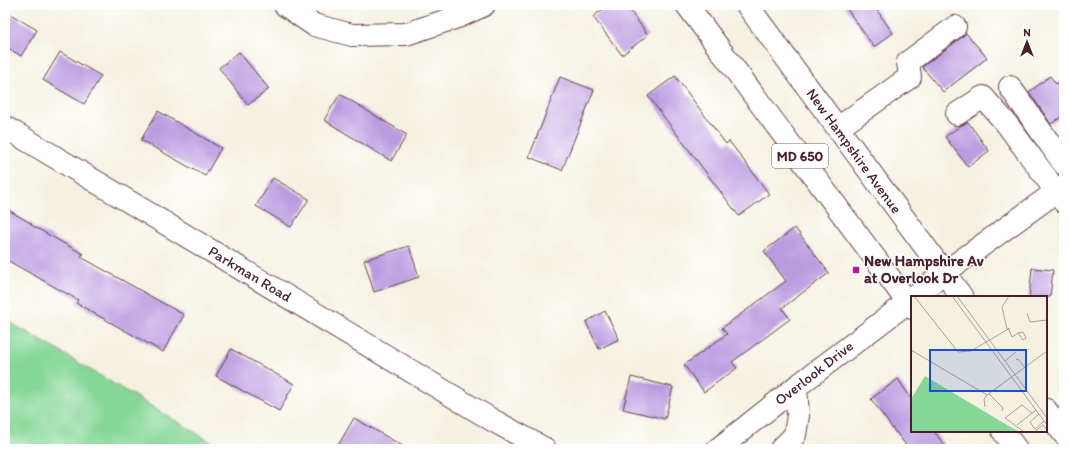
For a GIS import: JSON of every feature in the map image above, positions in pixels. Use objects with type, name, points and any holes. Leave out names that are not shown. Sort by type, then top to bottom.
[{"type":"street","points":[[285,5],[314,25],[352,35],[406,34],[460,16],[484,5]]},
{"type":"street","name":"MD 650","points":[[687,5],[911,301]]},
{"type":"street","name":"New Hampshire Avenue","points":[[747,5],[961,296]]},
{"type":"street","points":[[838,128],[910,77],[908,62],[954,27]]},
{"type":"street","points":[[1010,87],[1064,164]]},
{"type":"street","points":[[957,114],[983,97],[1061,194]]},
{"type":"street","name":"Parkman Road","points":[[5,127],[494,421],[545,449]]},
{"type":"street","name":"Overlook Drive","points":[[917,296],[944,273],[1061,194]]},
{"type":"street","name":"Overlook Drive","points":[[718,449],[796,387],[911,301]]},
{"type":"street","points":[[781,449],[795,435],[798,415],[796,387]]},
{"type":"street","points":[[1047,411],[1064,434]]},
{"type":"street","points":[[1004,432],[1016,449]]},
{"type":"green space","points":[[5,319],[193,431],[222,449],[5,449]]},
{"type":"building","points":[[608,5],[626,5],[648,35],[622,55],[593,17]]},
{"type":"building","points":[[844,5],[873,5],[893,33],[874,47]]},
{"type":"building","points":[[5,11],[37,30],[21,56],[5,46]]},
{"type":"building","points":[[966,33],[987,58],[943,92],[922,67]]},
{"type":"building","points":[[60,52],[101,76],[84,104],[43,80]]},
{"type":"building","points":[[239,52],[269,89],[248,105],[219,68]]},
{"type":"building","points":[[675,76],[726,144],[729,141],[769,194],[739,216],[648,96]]},
{"type":"building","points":[[1050,76],[1056,84],[1064,78],[1064,115],[1051,124],[1029,92]]},
{"type":"building","points":[[560,77],[594,90],[562,170],[529,157]]},
{"type":"building","points":[[340,94],[407,135],[391,161],[324,120]]},
{"type":"building","points":[[158,111],[221,148],[205,176],[141,140]]},
{"type":"building","points":[[968,122],[989,151],[968,167],[945,137]]},
{"type":"building","points":[[273,178],[309,199],[291,227],[256,206]]},
{"type":"building","points":[[5,208],[32,224],[31,225],[83,254],[81,257],[184,315],[163,352],[76,303],[78,300],[5,259]]},
{"type":"building","points":[[795,228],[829,273],[782,308],[790,319],[732,362],[737,368],[704,392],[684,365],[727,334],[722,328],[786,281],[764,251]]},
{"type":"building","points":[[409,246],[419,277],[374,292],[364,260]]},
{"type":"building","points":[[1032,268],[1053,270],[1050,297],[1029,296]]},
{"type":"building","points":[[605,311],[619,339],[599,349],[586,322]]},
{"type":"building","points":[[231,349],[294,384],[279,411],[216,376]]},
{"type":"building","points":[[631,377],[673,387],[665,419],[623,409]]},
{"type":"building","points":[[898,379],[911,398],[911,432],[935,432],[947,449],[909,449],[871,399]]},
{"type":"building","points":[[354,418],[408,449],[336,449]]},
{"type":"place","name":"New Hampshire Av at Overlook Dr","points":[[856,270]]}]
